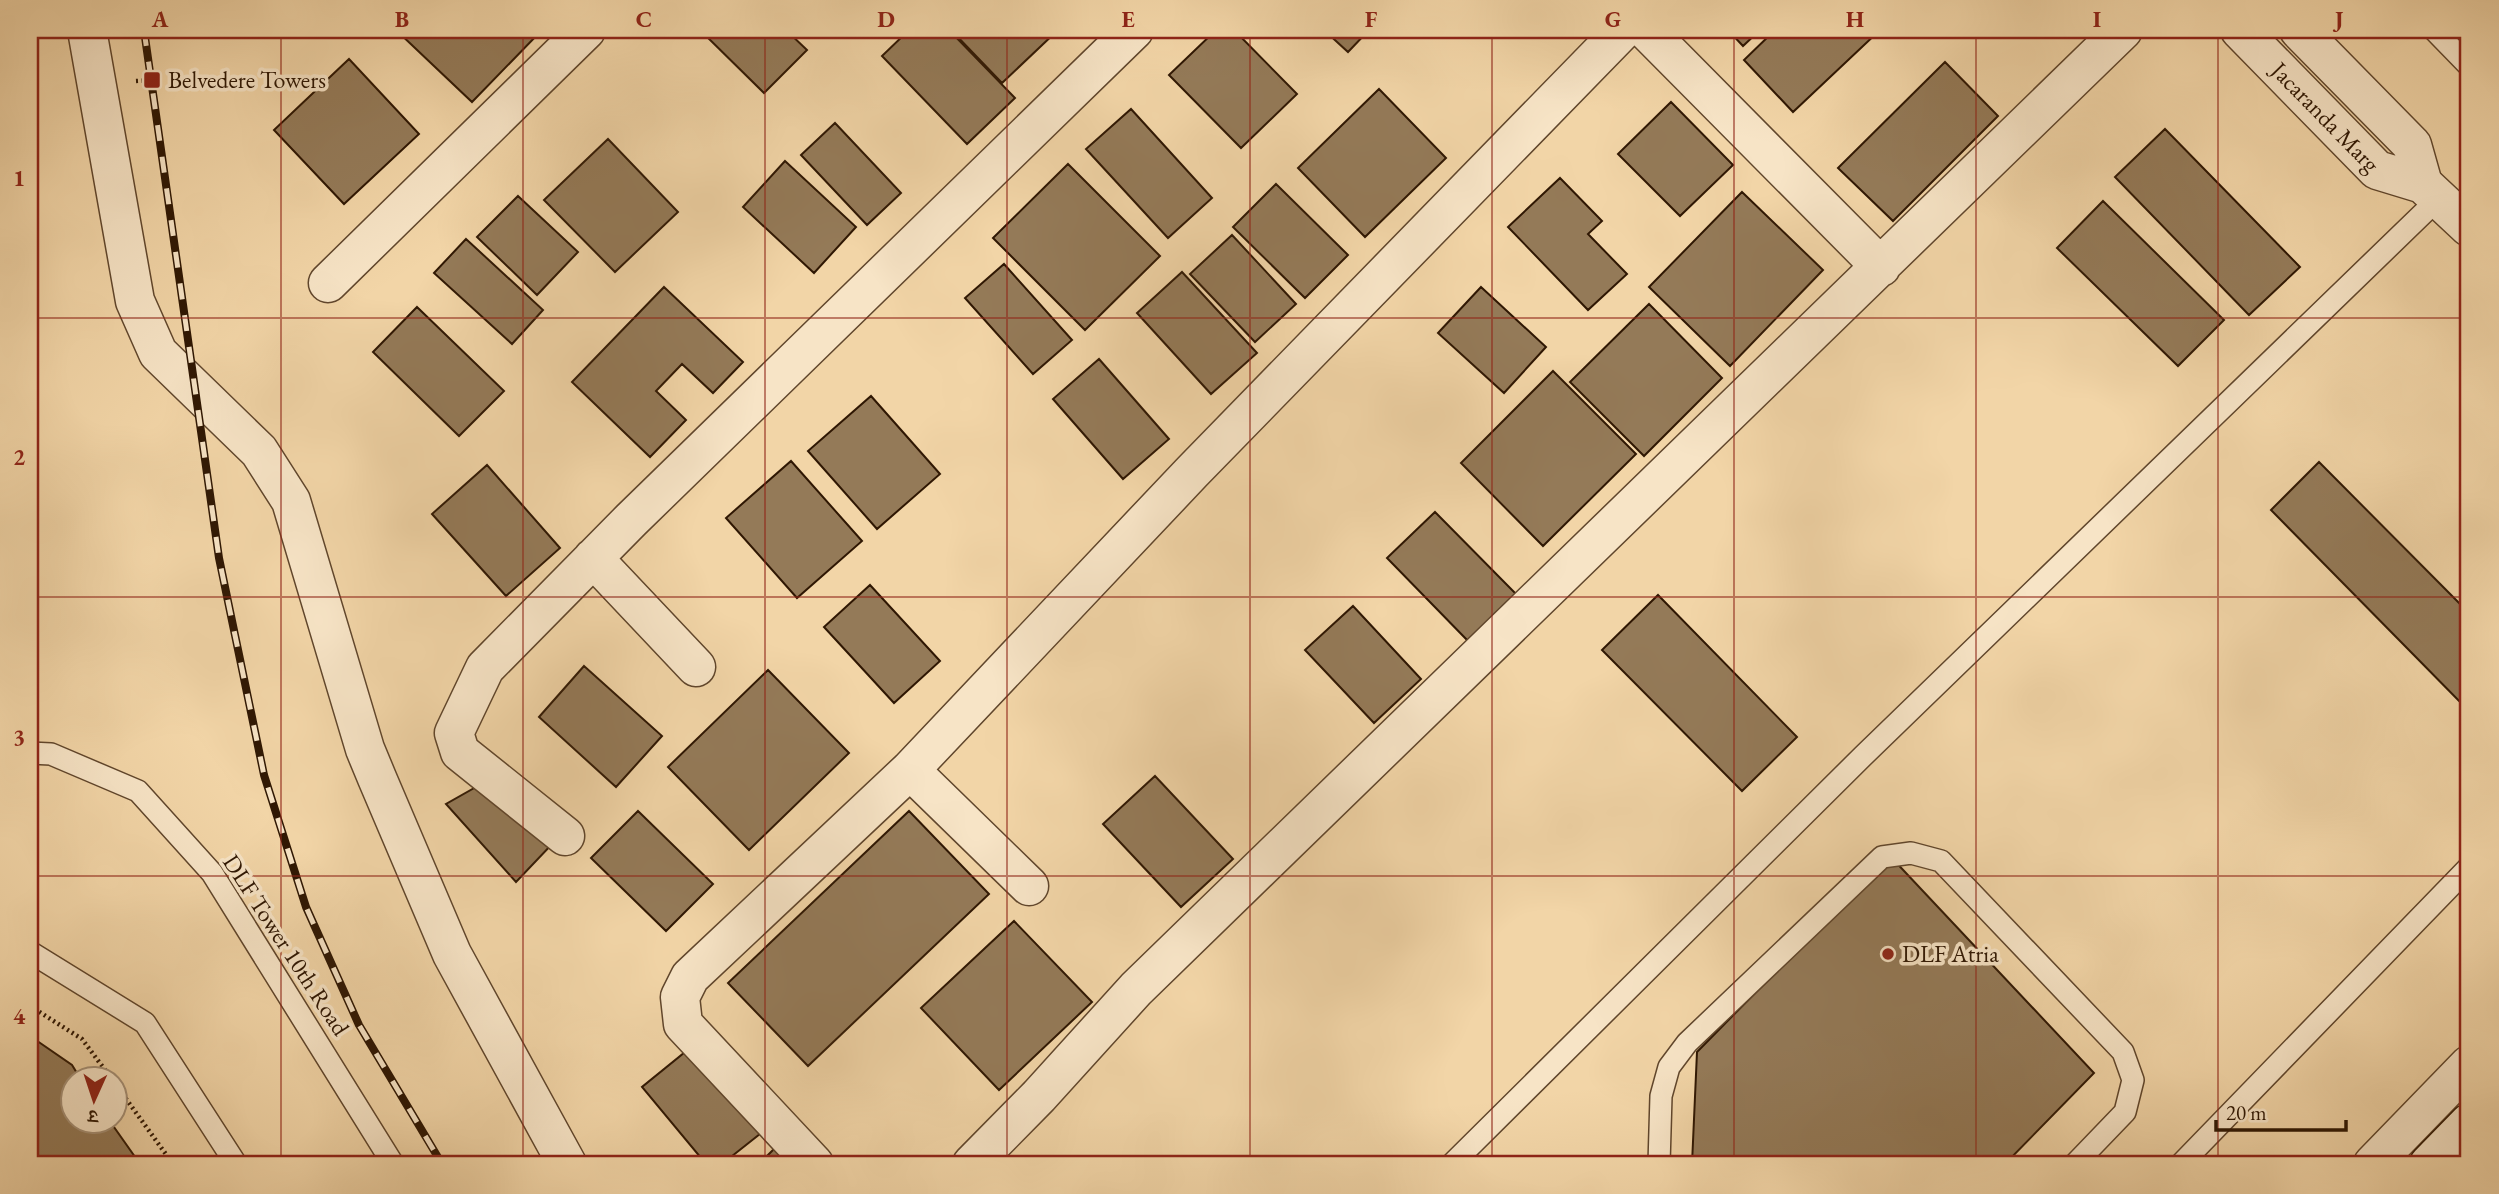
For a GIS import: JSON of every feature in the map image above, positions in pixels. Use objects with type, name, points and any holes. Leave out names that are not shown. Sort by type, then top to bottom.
[{"type":"street","points":[[87,30],[135,301],[158,354],[259,451],[291,501],[365,749],[452,954],[567,1164]]},
{"type":"street","points":[[328,283],[586,30]]},
{"type":"street","points":[[565,836],[460,752],[454,733],[485,668],[593,558],[1134,30]]},
{"type":"street","points":[[814,1164],[683,1024],[680,997],[690,977],[910,770],[1192,472],[1623,30]]},
{"type":"street","points":[[1646,30],[1881,267]]},
{"type":"street","points":[[972,1164],[1039,1096],[1136,989],[2123,30]]},
{"type":"street","name":"Jacaranda Marg","points":[[2240,30],[2377,170],[2431,191],[2469,227]]},
{"type":"street","name":"Jacaranda Marg","points":[[2300,30],[2412,145],[2431,191]]},
{"type":"street","points":[[593,558],[696,667]]},
{"type":"street","points":[[910,770],[1029,886]]},
{"type":"street","points":[[2373,1164],[2469,1065]]},
{"type":"street","points":[[2429,1164],[2469,1123]]},
{"type":"lane","points":[[2434,30],[2469,66]]},
{"type":"lane","points":[[1452,1164],[2431,191]]},
{"type":"lane","name":"DLF Tower 10th Road","points":[[30,752],[51,754],[138,791],[212,873],[393,1164]]},
{"type":"lane","points":[[1659,1164],[1661,1096],[1669,1068],[1687,1043],[1882,857],[1911,852],[1941,861],[2123,1052],[2133,1080],[2125,1112],[2075,1164]]},
{"type":"lane","points":[[2181,1164],[2469,867]]},
{"type":"lane","points":[[30,952],[145,1023],[236,1164]]},
{"type":"path","points":[[30,1006],[82,1039],[100,1064]]},
{"type":"path","points":[[130,1104],[173,1164]]},
{"type":"building","points":[[396,30],[542,30],[472,102]]},
{"type":"building","points":[[700,30],[786,30],[807,50],[764,93]]},
{"type":"building","points":[[909,30],[949,30],[1015,98],[967,144],[882,56]]},
{"type":"building","points":[[951,30],[1058,30],[1002,83]]},
{"type":"building","points":[[1216,30],[1234,30],[1297,94],[1241,148],[1169,75]]},
{"type":"building","points":[[1324,30],[1369,30],[1348,52]]},
{"type":"building","points":[[1728,30],[1760,30],[1743,46]]},
{"type":"building","points":[[1775,30],[1880,30],[1793,112],[1744,60]]},
{"type":"building","points":[[349,59],[419,134],[344,204],[274,130]]},
{"type":"building","points":[[1945,62],[1998,116],[1893,221],[1838,168]]},
{"type":"building","points":[[1379,89],[1446,158],[1365,237],[1298,168]]},
{"type":"building","points":[[1671,102],[1733,165],[1680,216],[1618,154]]},
{"type":"building","points":[[1131,109],[1212,198],[1168,238],[1086,149]]},
{"type":"building","points":[[835,123],[901,193],[867,225],[801,155]]},
{"type":"building","points":[[2165,129],[2300,267],[2249,315],[2115,177]]},
{"type":"building","points":[[608,139],[678,212],[615,272],[544,200]]},
{"type":"building","points":[[785,161],[856,227],[814,273],[743,207]]},
{"type":"building","points":[[1068,164],[1160,256],[1085,330],[993,238]]},
{"type":"building","points":[[1560,178],[1602,221],[1588,234],[1627,274],[1588,310],[1508,227]]},
{"type":"building","points":[[1276,184],[1348,255],[1305,298],[1233,227]]},
{"type":"building","points":[[1742,192],[1823,270],[1730,366],[1649,287]]},
{"type":"building","points":[[518,196],[578,252],[537,295],[477,237]]},
{"type":"building","points":[[2103,201],[2224,320],[2178,366],[2057,248]]},
{"type":"building","points":[[1232,235],[1296,304],[1255,342],[1190,274]]},
{"type":"building","points":[[466,239],[543,310],[512,344],[434,273]]},
{"type":"building","points":[[1004,264],[1072,340],[1033,374],[965,298]]},
{"type":"building","points":[[1182,272],[1257,353],[1211,394],[1137,313]]},
{"type":"building","points":[[664,287],[743,362],[713,393],[682,364],[656,391],[686,420],[650,457],[572,382]]},
{"type":"building","points":[[1481,287],[1546,347],[1504,393],[1438,333]]},
{"type":"building","points":[[1649,304],[1722,378],[1644,456],[1570,382]]},
{"type":"building","points":[[417,307],[504,391],[459,436],[373,352]]},
{"type":"building","points":[[1099,359],[1169,439],[1123,479],[1053,399]]},
{"type":"building","points":[[1553,371],[1636,454],[1543,546],[1461,463]]},
{"type":"building","points":[[871,396],[940,474],[877,529],[808,451]]},
{"type":"building","points":[[791,461],[862,541],[797,598],[726,518]]},
{"type":"building","points":[[2319,462],[2469,613],[2469,711],[2271,510]]},
{"type":"building","points":[[487,465],[560,548],[506,596],[432,514]]},
{"type":"building","points":[[1435,512],[1518,596],[1470,643],[1387,558]]},
{"type":"building","points":[[870,585],[940,661],[894,703],[824,627]]},
{"type":"building","points":[[1658,595],[1797,737],[1742,791],[1602,650]]},
{"type":"building","points":[[1353,606],[1421,679],[1374,723],[1305,650]]},
{"type":"building","points":[[584,666],[662,736],[616,787],[539,717]]},
{"type":"building","points":[[768,670],[849,753],[749,850],[668,767]]},
{"type":"building","points":[[1155,776],[1233,859],[1181,907],[1103,824]]},
{"type":"building","points":[[492,778],[554,842],[516,882],[446,804]]},
{"type":"building","points":[[638,811],[713,884],[666,931],[591,858]]},
{"type":"building","points":[[909,811],[989,894],[808,1066],[728,983]]},
{"type":"building","name":"DLF Atria","points":[[1890,856],[2094,1073],[2005,1164],[1692,1164],[1697,1052]]},
{"type":"building","points":[[1014,921],[1092,1002],[999,1090],[921,1008]]},
{"type":"building","points":[[30,1036],[71,1064],[60,1064],[60,1134],[119,1134],[140,1164],[30,1164]]},
{"type":"building","points":[[695,1044],[765,1130],[722,1164],[706,1164],[642,1087]]},
{"type":"building","points":[[779,1144],[800,1164],[759,1164]]},
{"type":"railway","points":[[144,30],[219,558],[264,775],[306,907],[359,1025],[442,1164]]},
{"type":"place","name":"Belvedere Towers","points":[[152,80]]},
{"type":"place","name":"DLF Atria","points":[[1888,954]]}]
